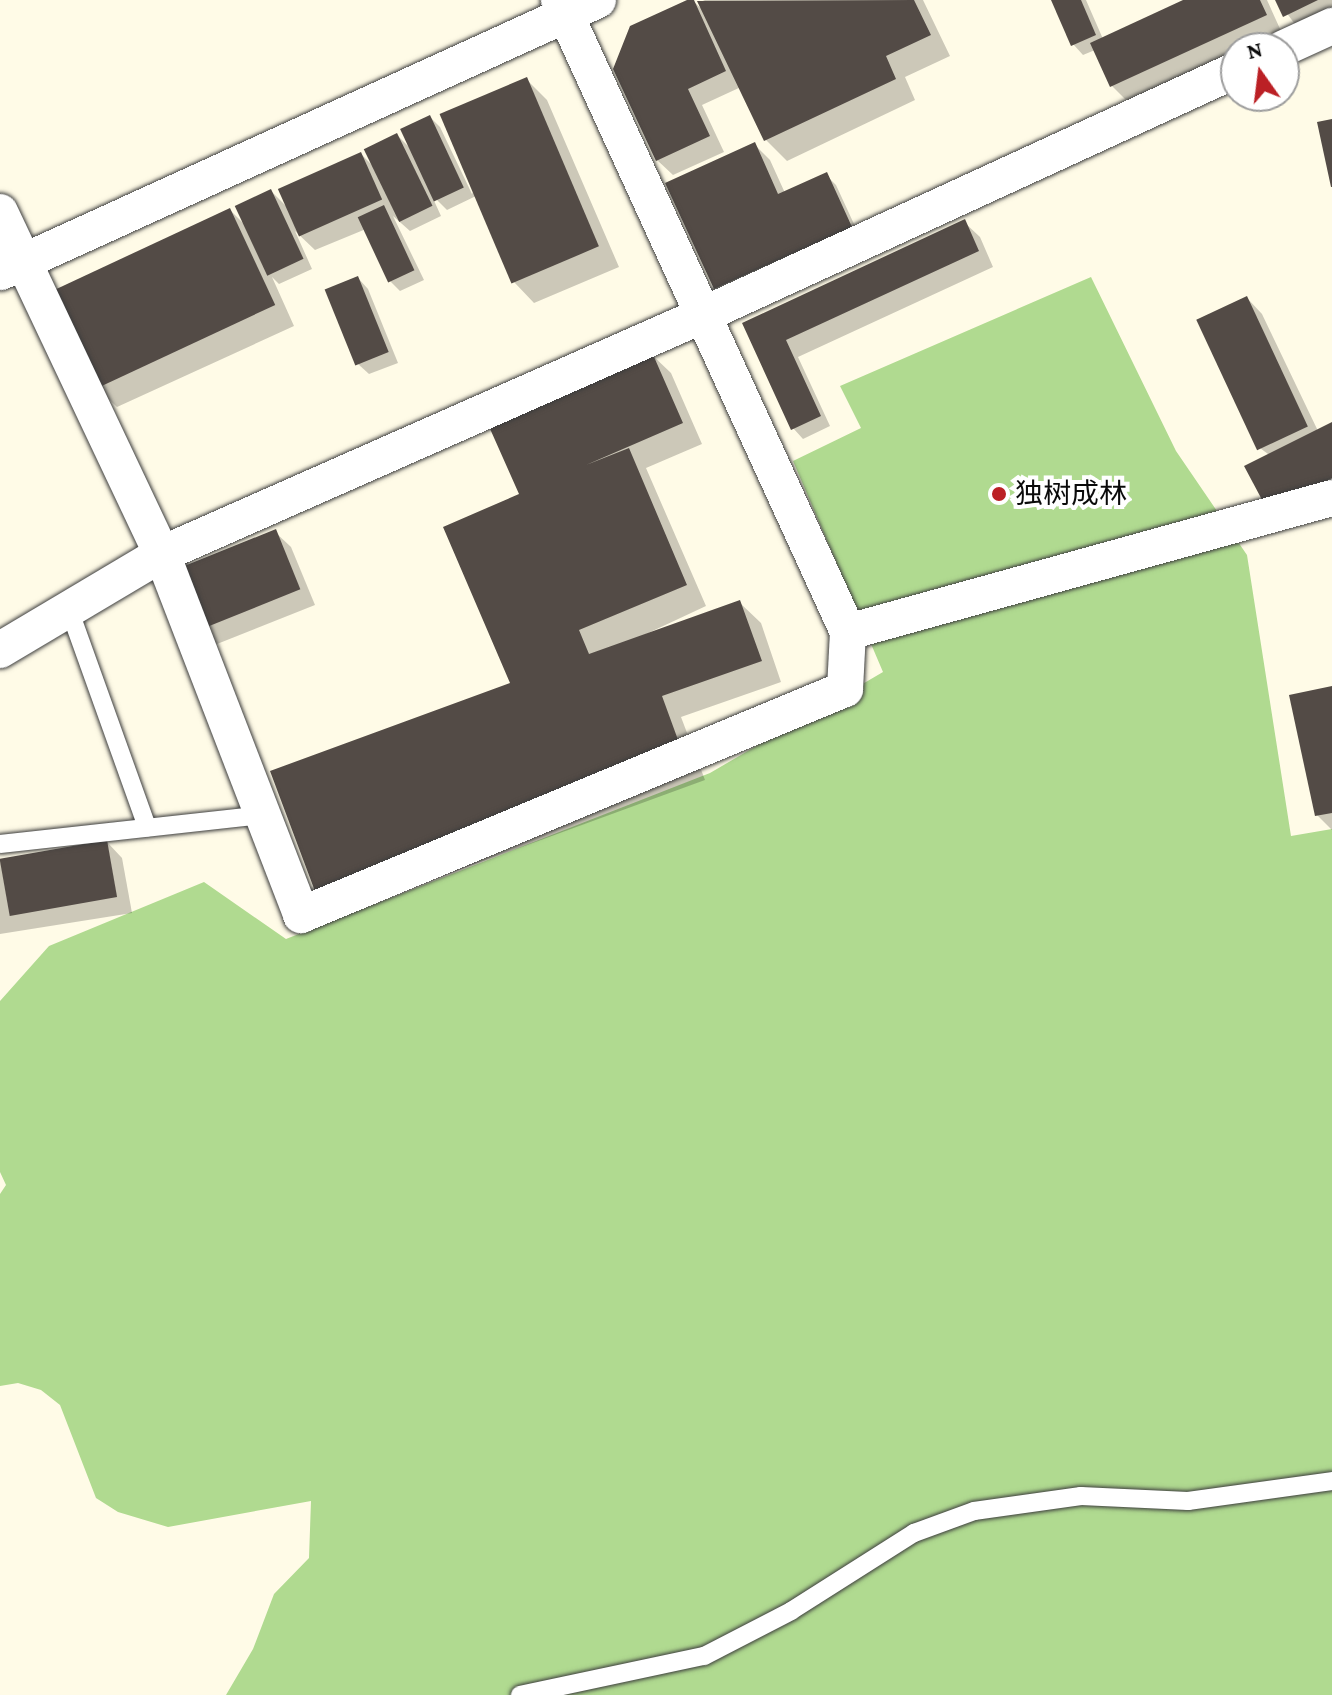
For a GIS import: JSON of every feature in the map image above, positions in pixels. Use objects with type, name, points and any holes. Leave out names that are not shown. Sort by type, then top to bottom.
[{"type":"street","points":[[11,267],[562,8],[598,0]]},
{"type":"street","points":[[0,212],[11,267],[162,554],[301,915],[845,689],[848,632],[562,8]]},
{"type":"street","points":[[1300,41],[1332,26]]},
{"type":"street","points":[[0,650],[162,554],[703,315],[1220,77]]},
{"type":"street","points":[[848,632],[1332,498]]},
{"type":"lane","points":[[69,609],[147,827]]},
{"type":"lane","points":[[0,844],[264,815]]},
{"type":"lane","points":[[520,1695],[704,1656],[791,1611],[914,1533],[974,1511],[1056,1497],[1188,1501],[1332,1481]]},
{"type":"green space","points":[[1091,277],[1176,451],[1247,555],[1291,836],[1332,829],[1332,1695],[226,1695],[253,1649],[274,1594],[309,1558],[311,1501],[168,1527],[118,1512],[96,1498],[60,1405],[41,1390],[18,1383],[0,1386],[0,1194],[6,1185],[0,1172],[0,1001],[49,946],[204,882],[286,939],[710,773],[883,672],[793,461],[861,428],[840,386]]},
{"type":"building","points":[[687,0],[694,0],[726,71],[688,89],[710,136],[656,161],[613,69],[630,26]]},
{"type":"building","points":[[914,0],[931,35],[886,56],[896,79],[764,141],[697,1]]},
{"type":"building","points":[[1051,0],[1081,0],[1096,35],[1071,46]]},
{"type":"building","points":[[1183,0],[1260,0],[1267,15],[1230,32],[1220,32],[1220,37],[1110,87],[1090,43]]},
{"type":"building","points":[[1275,0],[1318,0],[1283,17]]},
{"type":"building","points":[[527,77],[599,246],[511,283],[440,114]]},
{"type":"building","points":[[430,115],[464,188],[434,201],[400,129]]},
{"type":"building","points":[[1332,119],[1332,187],[1331,187],[1317,122]]},
{"type":"building","points":[[397,133],[433,206],[399,222],[364,149]]},
{"type":"building","points":[[755,142],[778,194],[827,172],[852,227],[714,289],[665,183]]},
{"type":"building","points":[[361,152],[382,200],[299,237],[278,189]]},
{"type":"building","points":[[271,189],[304,259],[267,276],[235,206]]},
{"type":"building","points":[[384,205],[414,270],[388,283],[358,217]]},
{"type":"building","points":[[230,208],[275,305],[96,389],[51,292]]},
{"type":"building","points":[[965,219],[979,251],[786,340],[821,416],[791,430],[742,323]]},
{"type":"building","points":[[358,276],[389,352],[355,366],[325,289]]},
{"type":"building","points":[[1247,296],[1308,427],[1257,450],[1196,320]]},
{"type":"building","points":[[651,350],[683,423],[586,465],[629,448],[687,585],[579,630],[589,654],[740,600],[762,661],[662,696],[685,759],[316,894],[270,771],[510,683],[443,527],[519,494],[487,422]]},
{"type":"building","points":[[1332,422],[1332,478],[1268,511],[1244,466]]},
{"type":"building","points":[[276,529],[300,589],[199,630],[175,570]]},
{"type":"building","points":[[1332,686],[1332,813],[1315,816],[1289,695]]},
{"type":"building","points":[[107,840],[117,897],[10,916],[0,859]]},
{"type":"place","name":"独树成林","points":[[999,494]]}]
